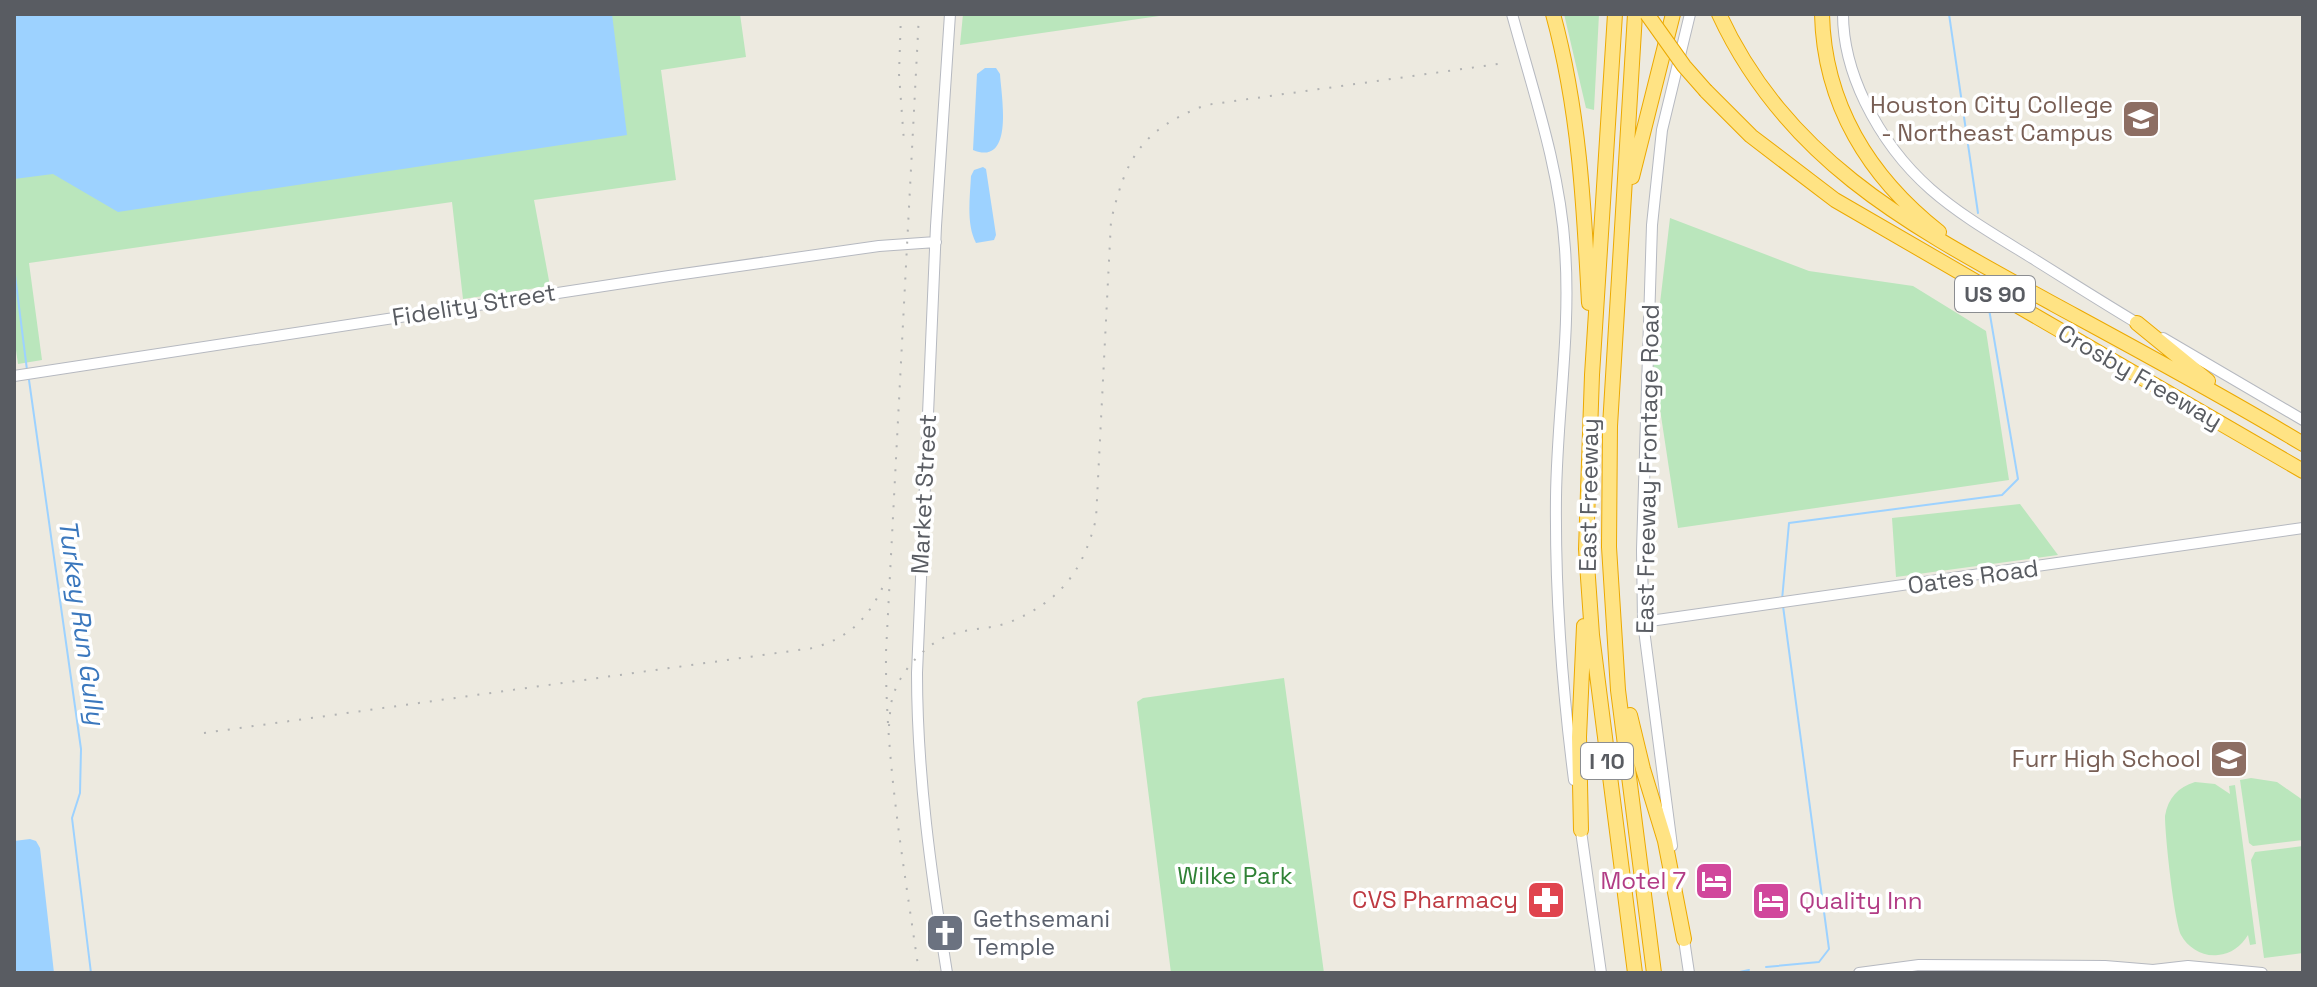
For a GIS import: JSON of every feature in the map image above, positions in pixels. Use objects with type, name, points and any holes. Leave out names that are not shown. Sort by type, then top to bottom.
[{"type":"highway","points":[[1553,14],[1581,160],[1592,375]]},
{"type":"highway","name":"East Freeway","points":[[1614,14],[1592,375],[1586,549],[1597,680],[1635,972]]},
{"type":"highway","name":"East Freeway","points":[[1635,14],[1609,462],[1609,547],[1613,632],[1628,775],[1654,971]]},
{"type":"highway","name":"Crosby Freeway","points":[[1647,14],[1684,66],[1751,136],[1835,200],[2303,471]]},
{"type":"highway","points":[[1619,277],[1633,172],[1673,14]]},
{"type":"highway","name":"Crosby Freeway","points":[[1719,14],[1739,52],[1783,116],[1837,169],[1895,214],[2303,444]]},
{"type":"highway","points":[[1822,14],[1822,37],[1837,95],[1848,124],[1877,173],[1895,194],[1936,230],[1987,268]]},
{"type":"highway","points":[[2137,323],[2236,404]]},
{"type":"highway","points":[[1581,830],[1579,737],[1586,549]]},
{"type":"highway","points":[[1613,632],[1633,732],[1665,841],[1684,939]]},
{"type":"main road","name":"Market Street","points":[[947,973],[927,835],[917,728],[918,617],[950,14]]},
{"type":"main road","points":[[1512,14],[1551,156],[1565,246],[1567,319],[1556,496],[1557,574],[1566,716],[1601,972]]},
{"type":"main road","name":"East Freeway Frontage Road","points":[[1689,973],[1643,622],[1642,550],[1652,225],[1662,130],[1690,14]]},
{"type":"main road","points":[[1843,14],[1849,59],[1856,83],[1875,123],[1916,178],[1958,213],[2303,420]]},
{"type":"main road","name":"Fidelity Street","points":[[14,376],[669,276],[879,246],[936,242]]},
{"type":"main road","name":"Oates Road","points":[[1643,622],[2303,528]]},
{"type":"main road","points":[[1681,973],[1687,959]]},
{"type":"main road","points":[[1859,973],[1919,965],[2105,966],[2157,971],[2188,966],[2262,973]]},
{"type":"green space","points":[[14,14],[740,14],[746,57],[661,70],[676,180],[534,200],[550,286],[463,299],[452,202],[29,263],[42,360],[18,364],[14,336]]},
{"type":"green space","points":[[963,14],[1173,14],[960,45]]},
{"type":"green space","points":[[1564,14],[1599,14],[1594,110],[1586,108]]},
{"type":"green space","points":[[1670,218],[1809,271],[1913,286],[1986,331],[2009,480],[1678,528],[1653,363]]},
{"type":"green space","points":[[2020,504],[2058,555],[1896,577],[1892,518]]},
{"type":"green space","name":"Wilke Park","points":[[1284,678],[1324,973],[1171,973],[1137,702],[1143,698]]},
{"type":"green space","points":[[2251,778],[2277,782],[2303,801],[2303,840],[2253,846],[2249,843],[2240,780]]},
{"type":"green space","points":[[2195,782],[2215,784],[2230,794],[2229,786],[2235,785],[2256,944],[2250,945],[2248,935],[2235,949],[2223,954],[2202,953],[2188,944],[2181,935],[2176,912],[2165,816],[2175,794]]},
{"type":"green space","points":[[2303,846],[2303,953],[2264,958],[2251,860],[2255,852]]},
{"type":"water","points":[[14,14],[612,14],[627,135],[118,212],[53,174],[14,179]]},
{"type":"water","points":[[985,68],[996,68],[1000,74],[1003,111],[1000,139],[995,148],[986,152],[973,150],[977,74]]},
{"type":"water","points":[[986,169],[996,235],[994,240],[976,243],[970,219],[971,176],[974,170]]},
{"type":"water","points":[[14,841],[36,841],[40,848],[54,973],[14,973]]},
{"type":"waterway","points":[[1949,14],[1978,213]]},
{"type":"waterway","name":"Turkey Run Gully","points":[[15,275],[27,370]]},
{"type":"waterway","points":[[1782,600],[1789,523],[2002,495],[2018,479],[1989,309]]},
{"type":"waterway","name":"Turkey Run Gully","points":[[29,380],[81,749],[80,793],[72,818],[91,973]]},
{"type":"waterway","points":[[1766,967],[1819,962],[1829,949],[1783,606]]},
{"type":"waterway","points":[[1735,973],[1749,970]]},
{"type":"railway","points":[[901,14],[899,74],[904,142]]},
{"type":"railway","points":[[919,14],[886,652],[892,773],[919,973]]},
{"type":"railway","points":[[889,726],[891,703],[897,686],[909,666],[926,649],[956,633],[1003,624],[1028,614],[1056,594],[1077,569],[1084,554],[1096,519],[1111,221],[1131,162],[1152,135],[1166,124],[1206,105],[1505,63]]},
{"type":"railway","points":[[204,733],[813,648],[839,638],[858,623],[886,580]]},
{"type":"place","name":"Houston City College - Northeast Campus","points":[[2141,119]]},
{"type":"place","name":"Furr High School","points":[[2229,759]]},
{"type":"place","name":"Motel 7","points":[[1714,881]]},
{"type":"place","name":"CVS Pharmacy","points":[[1546,900]]},
{"type":"place","name":"Quality Inn","points":[[1771,901]]},
{"type":"place","name":"Gethsemani Temple","points":[[945,933]]}]
